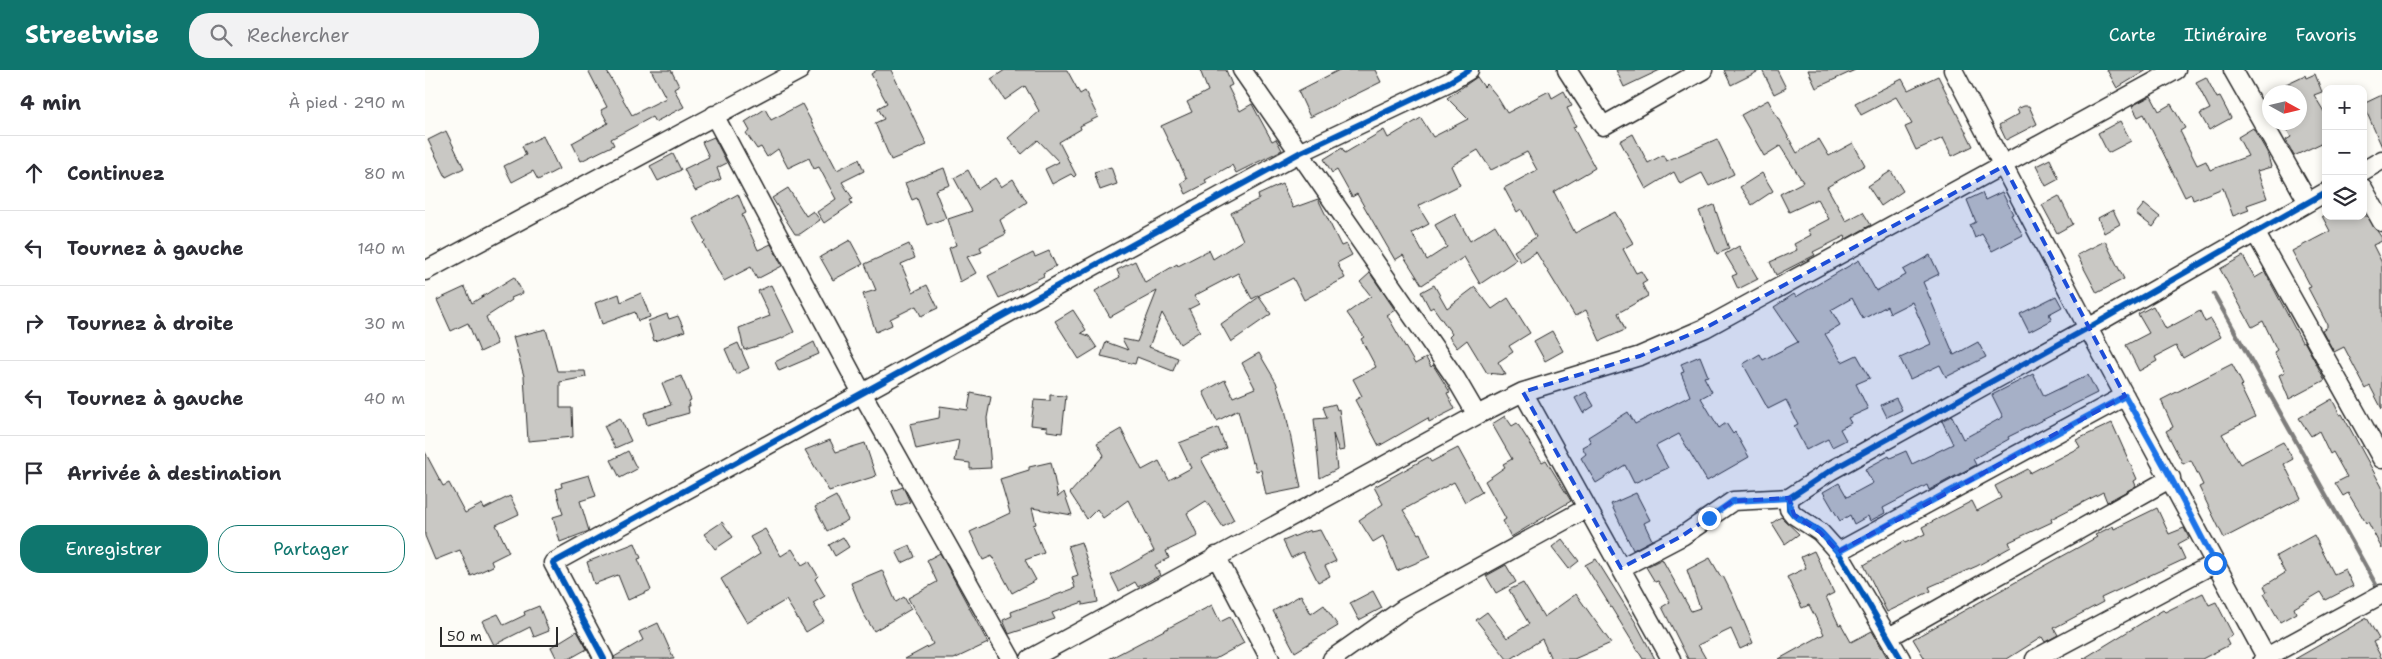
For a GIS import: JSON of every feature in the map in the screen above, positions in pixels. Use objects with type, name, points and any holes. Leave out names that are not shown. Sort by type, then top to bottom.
[{"type":"street","points":[[425,271],[800,70]]},
{"type":"street","points":[[1242,70],[1301,152],[1456,379],[1477,415]]},
{"type":"street","points":[[604,659],[553,563],[1301,152],[1449,82],[1469,70]]},
{"type":"street","points":[[1567,70],[1603,126],[1703,70]]},
{"type":"street","points":[[1953,70],[2088,328],[2171,478],[2266,658],[2376,597]]},
{"type":"street","points":[[1030,659],[1216,556],[1523,392],[1640,356],[1705,328],[2004,166],[2176,70]]},
{"type":"street","points":[[2233,70],[2308,202]]},
{"type":"street","points":[[714,116],[862,394],[1011,659]]},
{"type":"street","points":[[2367,169],[2382,160]]},
{"type":"street","points":[[1621,568],[1682,536],[1733,501],[1789,498],[1830,471],[2088,328],[2322,194]]},
{"type":"street","points":[[2367,195],[2382,222]]},
{"type":"street","points":[[2255,232],[2382,459]]},
{"type":"street","points":[[1523,392],[1671,659]]},
{"type":"street","points":[[1838,552],[2125,396]]},
{"type":"street","points":[[1889,638],[2171,478]]},
{"type":"street","points":[[1789,498],[1789,509],[1794,515],[1820,532],[1838,552],[1901,659]]},
{"type":"street","points":[[1332,659],[1403,609],[1587,508]]},
{"type":"street","points":[[1216,556],[1270,659]]},
{"type":"street","points":[[2035,659],[2215,563]]},
{"type":"highlighted area","points":[[2004,166],[2125,396],[1838,552],[1820,532],[1794,515],[1789,498],[1733,501],[1682,536],[1621,568],[1523,392],[1640,356],[1705,328]]},
{"type":"building","points":[[588,70],[606,70],[632,115],[666,98],[651,70],[671,70],[679,86],[674,89],[684,107],[655,122],[652,117],[611,139],[614,145],[581,161],[572,143],[608,123],[601,110],[607,107]]},
{"type":"building","points":[[877,70],[891,70],[927,145],[891,160],[875,123],[884,119],[878,108],[887,103],[871,74]]},
{"type":"building","points":[[1005,70],[1067,70],[1080,94],[1085,91],[1098,117],[1080,126],[1081,129],[1059,142],[1076,175],[1074,177],[1071,174],[1052,184],[1045,169],[1059,162],[1038,140],[1022,154],[1008,138],[1039,111],[1025,86],[1005,100],[991,79]]},
{"type":"building","points":[[1200,70],[1226,70],[1232,85],[1228,87],[1240,111],[1252,104],[1272,141],[1276,139],[1282,150],[1236,173],[1232,165],[1205,180],[1207,183],[1186,194],[1181,183],[1187,179],[1161,126],[1192,112],[1187,102],[1208,91]]},
{"type":"building","points":[[1339,70],[1375,70],[1381,82],[1310,117],[1298,91]]},
{"type":"building","points":[[1616,70],[1660,70],[1624,87]]},
{"type":"building","points":[[1724,70],[1761,70],[1731,85]]},
{"type":"building","points":[[1762,70],[1777,70],[1786,88],[1774,94]]},
{"type":"building","points":[[1808,70],[1855,70],[1816,88]]},
{"type":"building","points":[[2107,70],[2147,70],[2117,88]]},
{"type":"building","points":[[2315,74],[2322,92],[2314,95],[2322,108],[2322,143],[2294,156],[2286,140],[2291,137],[2287,130],[2307,130],[2307,85],[2284,85],[2305,75],[2306,78]]},
{"type":"building","points":[[1938,76],[1973,146],[1952,156],[1943,138],[1916,150],[1905,127],[1912,124],[1896,97],[1861,115],[1855,103],[1902,79],[1908,90]]},
{"type":"building","points":[[1477,77],[1484,87],[1487,84],[1507,113],[1549,91],[1552,98],[1564,91],[1572,106],[1567,108],[1576,126],[1573,127],[1595,168],[1554,192],[1575,233],[1615,212],[1633,243],[1623,249],[1636,273],[1641,271],[1647,281],[1642,284],[1648,296],[1618,313],[1625,330],[1600,341],[1586,310],[1575,316],[1536,252],[1521,262],[1514,251],[1536,237],[1521,209],[1517,212],[1504,188],[1537,170],[1527,152],[1491,170],[1478,150],[1451,166],[1460,185],[1418,206],[1429,224],[1412,233],[1427,260],[1447,247],[1435,225],[1455,214],[1470,241],[1495,225],[1516,260],[1480,284],[1464,257],[1422,285],[1403,255],[1395,260],[1357,194],[1352,197],[1337,170],[1332,173],[1324,159],[1342,148],[1345,153],[1384,130],[1388,138],[1421,118],[1433,137],[1468,119],[1447,98]]},
{"type":"building","points":[[2206,77],[2217,98],[2220,97],[2231,118],[2209,130],[2200,114],[2210,109],[2196,82]]},
{"type":"building","points":[[2382,95],[2382,147],[2367,113],[2367,102]]},
{"type":"building","points":[[2151,96],[2159,111],[2171,104],[2185,128],[2180,131],[2197,165],[2206,161],[2210,170],[2248,156],[2238,137],[2253,128],[2267,152],[2271,167],[2257,171],[2267,198],[2247,205],[2249,210],[2233,216],[2223,188],[2193,200],[2191,194],[2185,197],[2144,114],[2138,117],[2132,106]]},
{"type":"building","points":[[1768,100],[1797,153],[1819,139],[1829,156],[1853,143],[1865,165],[1827,187],[1846,221],[1863,212],[1871,225],[1846,239],[1845,236],[1813,252],[1815,255],[1776,275],[1770,262],[1797,250],[1794,244],[1811,235],[1808,230],[1829,219],[1817,199],[1789,212],[1780,194],[1803,182],[1780,146],[1764,156],[1741,115]]},
{"type":"building","points":[[802,104],[837,170],[859,159],[864,171],[842,182],[853,199],[850,200],[852,204],[824,223],[817,212],[836,199],[819,167],[814,169],[809,158],[788,168],[778,149],[767,157],[761,147],[757,149],[746,133],[750,131],[745,122],[765,109],[771,120]]},
{"type":"building","points":[[2029,106],[2037,124],[2006,140],[1999,125],[2019,114],[2017,109]]},
{"type":"building","points":[[2120,121],[2131,141],[2108,153],[2098,133]]},
{"type":"building","points":[[446,131],[464,168],[446,177],[428,140]]},
{"type":"building","points":[[1633,134],[1648,163],[1663,155],[1666,161],[1717,139],[1734,174],[1709,186],[1702,173],[1680,184],[1674,172],[1646,189],[1620,141]]},
{"type":"building","points":[[543,136],[559,169],[538,180],[533,171],[512,182],[504,166],[526,155],[522,146]]},
{"type":"building","points":[[714,137],[727,163],[717,168],[721,179],[695,191],[684,169],[709,157],[702,142]]},
{"type":"building","points":[[673,154],[681,170],[658,181],[650,166]]},
{"type":"building","points":[[2050,159],[2059,179],[2046,186],[2036,166]]},
{"type":"building","points":[[1111,167],[1117,184],[1100,190],[1094,172]]},
{"type":"building","points":[[944,168],[950,185],[935,190],[946,218],[927,225],[917,198],[912,200],[905,183]]},
{"type":"building","points":[[968,170],[978,189],[995,178],[1001,187],[1013,179],[1027,202],[1000,220],[1006,234],[980,247],[982,252],[967,257],[976,273],[960,282],[949,248],[956,245],[948,219],[972,211],[954,178]]},
{"type":"building","points":[[1891,171],[1903,191],[1881,206],[1868,186]]},
{"type":"building","points":[[1762,173],[1773,191],[1752,205],[1740,187]]},
{"type":"building","points":[[1282,184],[1293,208],[1318,199],[1341,246],[1346,244],[1352,255],[1337,263],[1345,278],[1304,300],[1293,278],[1252,299],[1238,273],[1194,296],[1199,304],[1189,309],[1200,331],[1180,344],[1162,313],[1149,347],[1178,358],[1173,371],[1137,357],[1135,364],[1101,356],[1106,342],[1128,350],[1122,339],[1137,342],[1157,291],[1110,317],[1095,291],[1120,277],[1117,270],[1135,261],[1145,283],[1177,264],[1178,266],[1209,250],[1213,259],[1243,240],[1231,213],[1259,199],[1258,195]]},
{"type":"building","points":[[788,188],[806,216],[813,211],[820,220],[800,234],[795,234],[772,198]]},
{"type":"building","points":[[2002,192],[2013,214],[2011,215],[2023,235],[1992,251],[1982,234],[1975,238],[1970,225],[1976,222],[1967,200],[1982,193],[1985,200]]},
{"type":"building","points":[[738,194],[746,213],[742,215],[758,250],[771,244],[782,266],[757,279],[751,267],[724,281],[703,243],[705,241],[693,219]]},
{"type":"building","points":[[2059,196],[2073,224],[2057,233],[2042,205]]},
{"type":"building","points":[[2144,204],[2160,217],[2153,227],[2136,214]]},
{"type":"building","points":[[1714,205],[1729,249],[1717,254],[1699,211]]},
{"type":"building","points":[[2113,210],[2120,224],[2104,233],[2098,218]]},
{"type":"building","points":[[2367,216],[2382,238],[2382,241],[2373,245],[2382,263],[2382,409],[2370,386],[2366,389],[2344,347],[2334,352],[2322,330],[2327,327],[2327,324],[2308,288],[2311,287],[2292,251],[2330,231],[2324,220],[2367,220]]},
{"type":"building","points":[[850,240],[863,264],[833,280],[820,257]]},
{"type":"building","points":[[2105,241],[2124,279],[2097,293],[2077,255]]},
{"type":"building","points":[[909,244],[915,258],[901,264],[913,292],[927,285],[938,308],[921,316],[916,306],[890,319],[892,325],[876,332],[863,294],[876,290],[865,264]]},
{"type":"building","points":[[1739,246],[1758,279],[1738,289],[1732,276],[1737,274],[1725,254]]},
{"type":"building","points":[[1049,251],[1056,266],[1043,273],[1044,276],[999,298],[988,276],[1033,253],[1035,257]]},
{"type":"building","points":[[1930,255],[1939,274],[1923,282],[1954,355],[1978,342],[1986,357],[1946,377],[1940,365],[1910,379],[1900,358],[1931,344],[1912,302],[1890,313],[1887,306],[1863,319],[1852,298],[1831,310],[1840,325],[1825,334],[1842,362],[1857,355],[1870,378],[1856,384],[1868,409],[1848,418],[1851,423],[1840,429],[1846,440],[1832,447],[1828,439],[1806,450],[1794,426],[1798,424],[1786,400],[1768,409],[1743,364],[1760,354],[1763,360],[1798,342],[1774,307],[1794,294],[1796,297],[1859,260],[1876,291],[1906,275],[1903,270]]},
{"type":"building","points":[[2243,256],[2255,278],[2265,272],[2302,342],[2304,341],[2325,380],[2289,399],[2279,375],[2285,372],[2274,352],[2277,350],[2263,321],[2252,327],[2220,269]]},
{"type":"building","points":[[1370,273],[1395,310],[1387,315],[1415,364],[1426,358],[1431,367],[1433,365],[1450,392],[1447,393],[1455,409],[1429,422],[1428,418],[1379,446],[1355,400],[1362,396],[1353,379],[1376,367],[1361,339],[1364,337],[1347,313],[1371,296],[1360,282]]},
{"type":"building","points":[[514,277],[523,293],[511,298],[512,300],[486,317],[497,344],[480,352],[468,323],[451,331],[437,300],[465,287],[472,303]]},
{"type":"building","points":[[771,285],[794,332],[780,339],[744,350],[739,328],[770,316],[758,291]]},
{"type":"building","points":[[1434,285],[1447,308],[1475,287],[1492,309],[1508,298],[1530,333],[1509,346],[1513,352],[1498,362],[1506,375],[1487,373],[1467,340],[1457,348],[1449,337],[1452,334],[1433,307],[1430,309],[1421,292]]},
{"type":"building","points":[[641,293],[650,317],[638,321],[635,312],[602,324],[595,303],[619,294],[621,302]]},
{"type":"building","points":[[2056,296],[2062,307],[2049,314],[2052,320],[2029,332],[2020,314]]},
{"type":"building","points":[[1259,297],[1271,314],[1231,342],[1221,324]]},
{"type":"building","points":[[2153,306],[2166,329],[2200,311],[2205,322],[2211,319],[2221,337],[2183,358],[2176,346],[2155,357],[2157,361],[2139,371],[2126,345],[2149,333],[2138,314]]},
{"type":"building","points":[[1073,310],[1086,330],[1081,333],[1089,336],[1097,348],[1079,359],[1055,321]]},
{"type":"building","points":[[667,314],[669,319],[678,316],[685,331],[654,341],[648,321]]},
{"type":"building","points":[[546,329],[557,371],[585,371],[586,377],[560,382],[560,408],[572,408],[573,437],[528,441],[524,376],[513,337]]},
{"type":"building","points":[[1552,331],[1563,351],[1545,361],[1534,341]]},
{"type":"building","points":[[814,342],[819,354],[779,371],[775,362]]},
{"type":"building","points":[[738,343],[749,368],[736,374],[725,349]]},
{"type":"building","points":[[1259,353],[1276,382],[1285,409],[1301,488],[1266,495],[1261,470],[1256,471],[1254,462],[1252,463],[1238,410],[1217,421],[1203,392],[1225,380],[1233,397],[1255,388],[1242,363]]},
{"type":"building","points":[[1700,356],[1708,376],[1704,377],[1712,392],[1701,398],[1719,428],[1726,423],[1733,434],[1735,432],[1749,457],[1707,481],[1679,434],[1656,446],[1668,468],[1634,483],[1625,465],[1596,483],[1581,458],[1586,454],[1582,447],[1591,442],[1588,437],[1628,412],[1635,424],[1690,396],[1681,373],[1684,372],[1681,364]]},
{"type":"building","points":[[2232,364],[2243,385],[2240,386],[2255,417],[2222,434],[2240,464],[2283,442],[2293,459],[2284,464],[2301,498],[2224,538],[2199,487],[2203,485],[2191,460],[2183,464],[2166,431],[2173,427],[2161,400]]},
{"type":"building","points":[[2033,374],[2044,396],[2088,375],[2097,393],[2008,437],[2009,439],[1973,459],[1976,465],[1929,490],[1927,485],[1883,508],[1885,513],[1870,521],[1868,516],[1854,524],[1850,515],[1840,521],[1823,492],[1839,483],[1847,497],[1873,483],[1865,469],[1889,456],[1890,458],[1906,451],[1912,464],[1953,444],[1942,421],[1952,416],[1963,439],[2003,417],[1992,395]]},
{"type":"building","points":[[681,376],[691,400],[689,401],[690,406],[688,406],[689,413],[647,425],[644,413],[671,405],[662,383]]},
{"type":"building","points":[[1586,392],[1594,406],[1583,413],[1575,398]]},
{"type":"building","points":[[971,393],[991,397],[987,418],[991,468],[970,469],[970,463],[955,461],[959,440],[916,449],[910,424],[939,418],[940,406],[968,410]]},
{"type":"building","points":[[1050,395],[1066,396],[1062,433],[1047,431],[1047,427],[1031,425],[1034,400],[1050,401]]},
{"type":"building","points":[[1896,398],[1902,410],[1887,417],[1881,405]]},
{"type":"building","points":[[2332,399],[2382,487],[2382,549],[2368,522],[2366,523],[2348,493],[2343,496],[2335,483],[2347,477],[2333,452],[2330,454],[2319,431],[2311,436],[2299,418]]},
{"type":"building","points":[[1335,404],[1337,410],[1339,409],[1344,450],[1339,451],[1333,434],[1337,469],[1320,478],[1314,419],[1327,418],[1323,407]]},
{"type":"building","points":[[1505,416],[1512,426],[1517,423],[1542,462],[1546,460],[1571,501],[1511,537],[1503,521],[1506,519],[1485,481],[1505,467],[1503,464],[1512,459],[1492,424]]},
{"type":"building","points":[[620,418],[631,441],[615,448],[604,426]]},
{"type":"building","points":[[2112,423],[2137,479],[2134,481],[2136,486],[2107,502],[2103,492],[2051,519],[2052,522],[2009,542],[2011,547],[1977,566],[1929,587],[1931,591],[1887,612],[1864,565],[1904,541],[1905,543],[1925,534],[1922,527],[1972,501],[1977,511],[2001,498],[1995,486],[2028,469],[2030,473],[2080,447],[2076,440]]},
{"type":"building","points":[[1218,428],[1226,448],[1201,459],[1234,520],[1223,527],[1206,501],[1187,513],[1198,536],[1166,551],[1169,558],[1155,565],[1160,575],[1138,587],[1135,582],[1119,591],[1111,575],[1154,551],[1128,500],[1103,518],[1097,509],[1087,519],[1070,493],[1104,455],[1097,443],[1121,429],[1142,470],[1159,461],[1169,480],[1191,468],[1179,443]]},
{"type":"building","points":[[830,440],[836,452],[865,443],[876,476],[829,491],[805,450]]},
{"type":"building","points":[[1458,448],[1482,492],[1465,502],[1454,482],[1403,510],[1418,534],[1420,533],[1430,557],[1397,571],[1383,536],[1373,542],[1359,520],[1383,504],[1374,487],[1428,457],[1431,462]]},
{"type":"building","points":[[628,451],[637,469],[620,478],[611,460]]},
{"type":"building","points":[[425,452],[443,486],[449,483],[465,513],[482,504],[484,509],[510,496],[519,514],[496,525],[509,552],[491,561],[493,566],[471,576],[460,550],[435,560],[425,536]]},
{"type":"building","points":[[1051,462],[1058,497],[1064,492],[1072,515],[1032,508],[1036,524],[1033,525],[1044,553],[1025,560],[1036,580],[1012,593],[992,556],[983,560],[970,532],[1010,513],[1000,479],[1029,470],[1029,467]]},
{"type":"building","points":[[589,475],[596,496],[580,501],[589,531],[560,542],[553,517],[563,514],[556,489],[562,487],[561,483]]},
{"type":"building","points":[[903,487],[910,502],[897,506],[892,491]]},
{"type":"building","points":[[1636,493],[1650,520],[1644,523],[1652,540],[1633,550],[1611,504]]},
{"type":"building","points":[[836,496],[848,520],[827,531],[815,507]]},
{"type":"building","points":[[2157,508],[2169,534],[2184,528],[2189,538],[2178,544],[2185,559],[2101,598],[2103,602],[2054,628],[2058,635],[2045,642],[2042,637],[2007,659],[1925,659],[1913,639],[2097,537],[2095,535],[2113,526],[2114,529]]},
{"type":"building","points":[[1781,517],[1799,534],[1785,544],[1772,523]]},
{"type":"building","points":[[722,522],[733,537],[715,549],[704,534]]},
{"type":"building","points":[[765,529],[781,556],[792,549],[802,565],[809,561],[818,576],[815,579],[825,596],[813,603],[824,621],[806,632],[786,600],[747,623],[721,579],[760,554],[750,537]]},
{"type":"building","points":[[1310,530],[1310,532],[1320,530],[1336,561],[1325,566],[1330,576],[1318,582],[1303,552],[1291,558],[1283,541]]},
{"type":"building","points":[[2314,535],[2334,574],[2345,569],[2353,586],[2326,600],[2321,592],[2294,608],[2296,613],[2280,622],[2264,594],[2267,592],[2264,586],[2285,573],[2276,556]]},
{"type":"building","points":[[843,537],[849,547],[835,556],[829,545]]},
{"type":"building","points":[[1562,539],[1579,561],[1569,569],[1552,547]]},
{"type":"building","points":[[1081,542],[1095,585],[1098,602],[1083,605],[1083,602],[1052,613],[1055,619],[1009,634],[1003,620],[1012,616],[1011,612],[1075,588],[1072,577],[1078,575],[1068,546]]},
{"type":"building","points":[[635,543],[641,558],[638,559],[651,590],[628,600],[618,575],[594,584],[587,562]]},
{"type":"building","points":[[910,545],[915,557],[902,563],[896,551]]},
{"type":"building","points":[[1814,551],[1834,593],[1826,597],[1839,625],[1841,624],[1851,642],[1872,631],[1888,659],[1779,659],[1824,634],[1809,605],[1802,608],[1787,577],[1806,568],[1801,557]]},
{"type":"building","points":[[940,553],[988,643],[954,659],[905,659],[933,644],[908,598],[937,582],[927,560]]},
{"type":"building","points":[[1710,558],[1721,577],[1723,576],[1753,643],[1740,649],[1731,629],[1698,645],[1706,659],[1688,659],[1662,607],[1670,602],[1658,581],[1655,582],[1646,567],[1662,559],[1691,611],[1700,608],[1687,570]]},
{"type":"building","points":[[1596,559],[1636,623],[1655,659],[1643,659],[1585,565]]},
{"type":"building","points":[[1506,565],[1516,582],[1496,593],[1486,576]]},
{"type":"building","points":[[882,570],[896,602],[904,597],[911,609],[874,631],[863,613],[851,583]]},
{"type":"building","points":[[1523,583],[1544,617],[1576,594],[1611,643],[1574,659],[1551,659],[1542,639],[1511,659],[1507,659],[1476,620],[1487,612],[1507,638],[1529,624],[1509,590]]},
{"type":"building","points":[[1373,591],[1382,608],[1359,620],[1350,603]]},
{"type":"building","points":[[2203,593],[2209,605],[2216,602],[2233,635],[2226,639],[2229,645],[2202,659],[2083,659],[2163,610],[2165,612]]},
{"type":"building","points":[[1301,595],[1311,614],[1324,605],[1338,626],[1295,652],[1273,611]]},
{"type":"building","points":[[1212,605],[1220,622],[1230,617],[1244,643],[1215,659],[1109,659]]},
{"type":"building","points":[[539,606],[549,631],[534,637],[530,627],[494,645],[482,621],[498,614],[504,625],[525,615],[524,612]]},
{"type":"building","points":[[2367,618],[2379,639],[2373,642],[2382,659],[2295,659]]},
{"type":"building","points":[[658,623],[674,659],[615,659],[614,657],[643,640],[639,632]]},
{"type":"building","points":[[577,631],[587,649],[569,659],[557,659],[551,647]]},
{"type":"waterway","points":[[2214,294],[2380,592]]},
{"type":"cycle path","points":[[604,659],[553,563],[1301,152],[1449,82],[1469,70]]},
{"type":"cycle path","points":[[1901,659],[1838,552],[1820,532],[1794,515],[1789,509],[1789,498],[1830,471],[2088,328],[2322,194]]},
{"type":"route","points":[[1709,518],[1733,501],[1789,498],[1789,509],[1794,515],[1820,532],[1838,552],[2125,396],[2171,478],[2215,563]]}]
